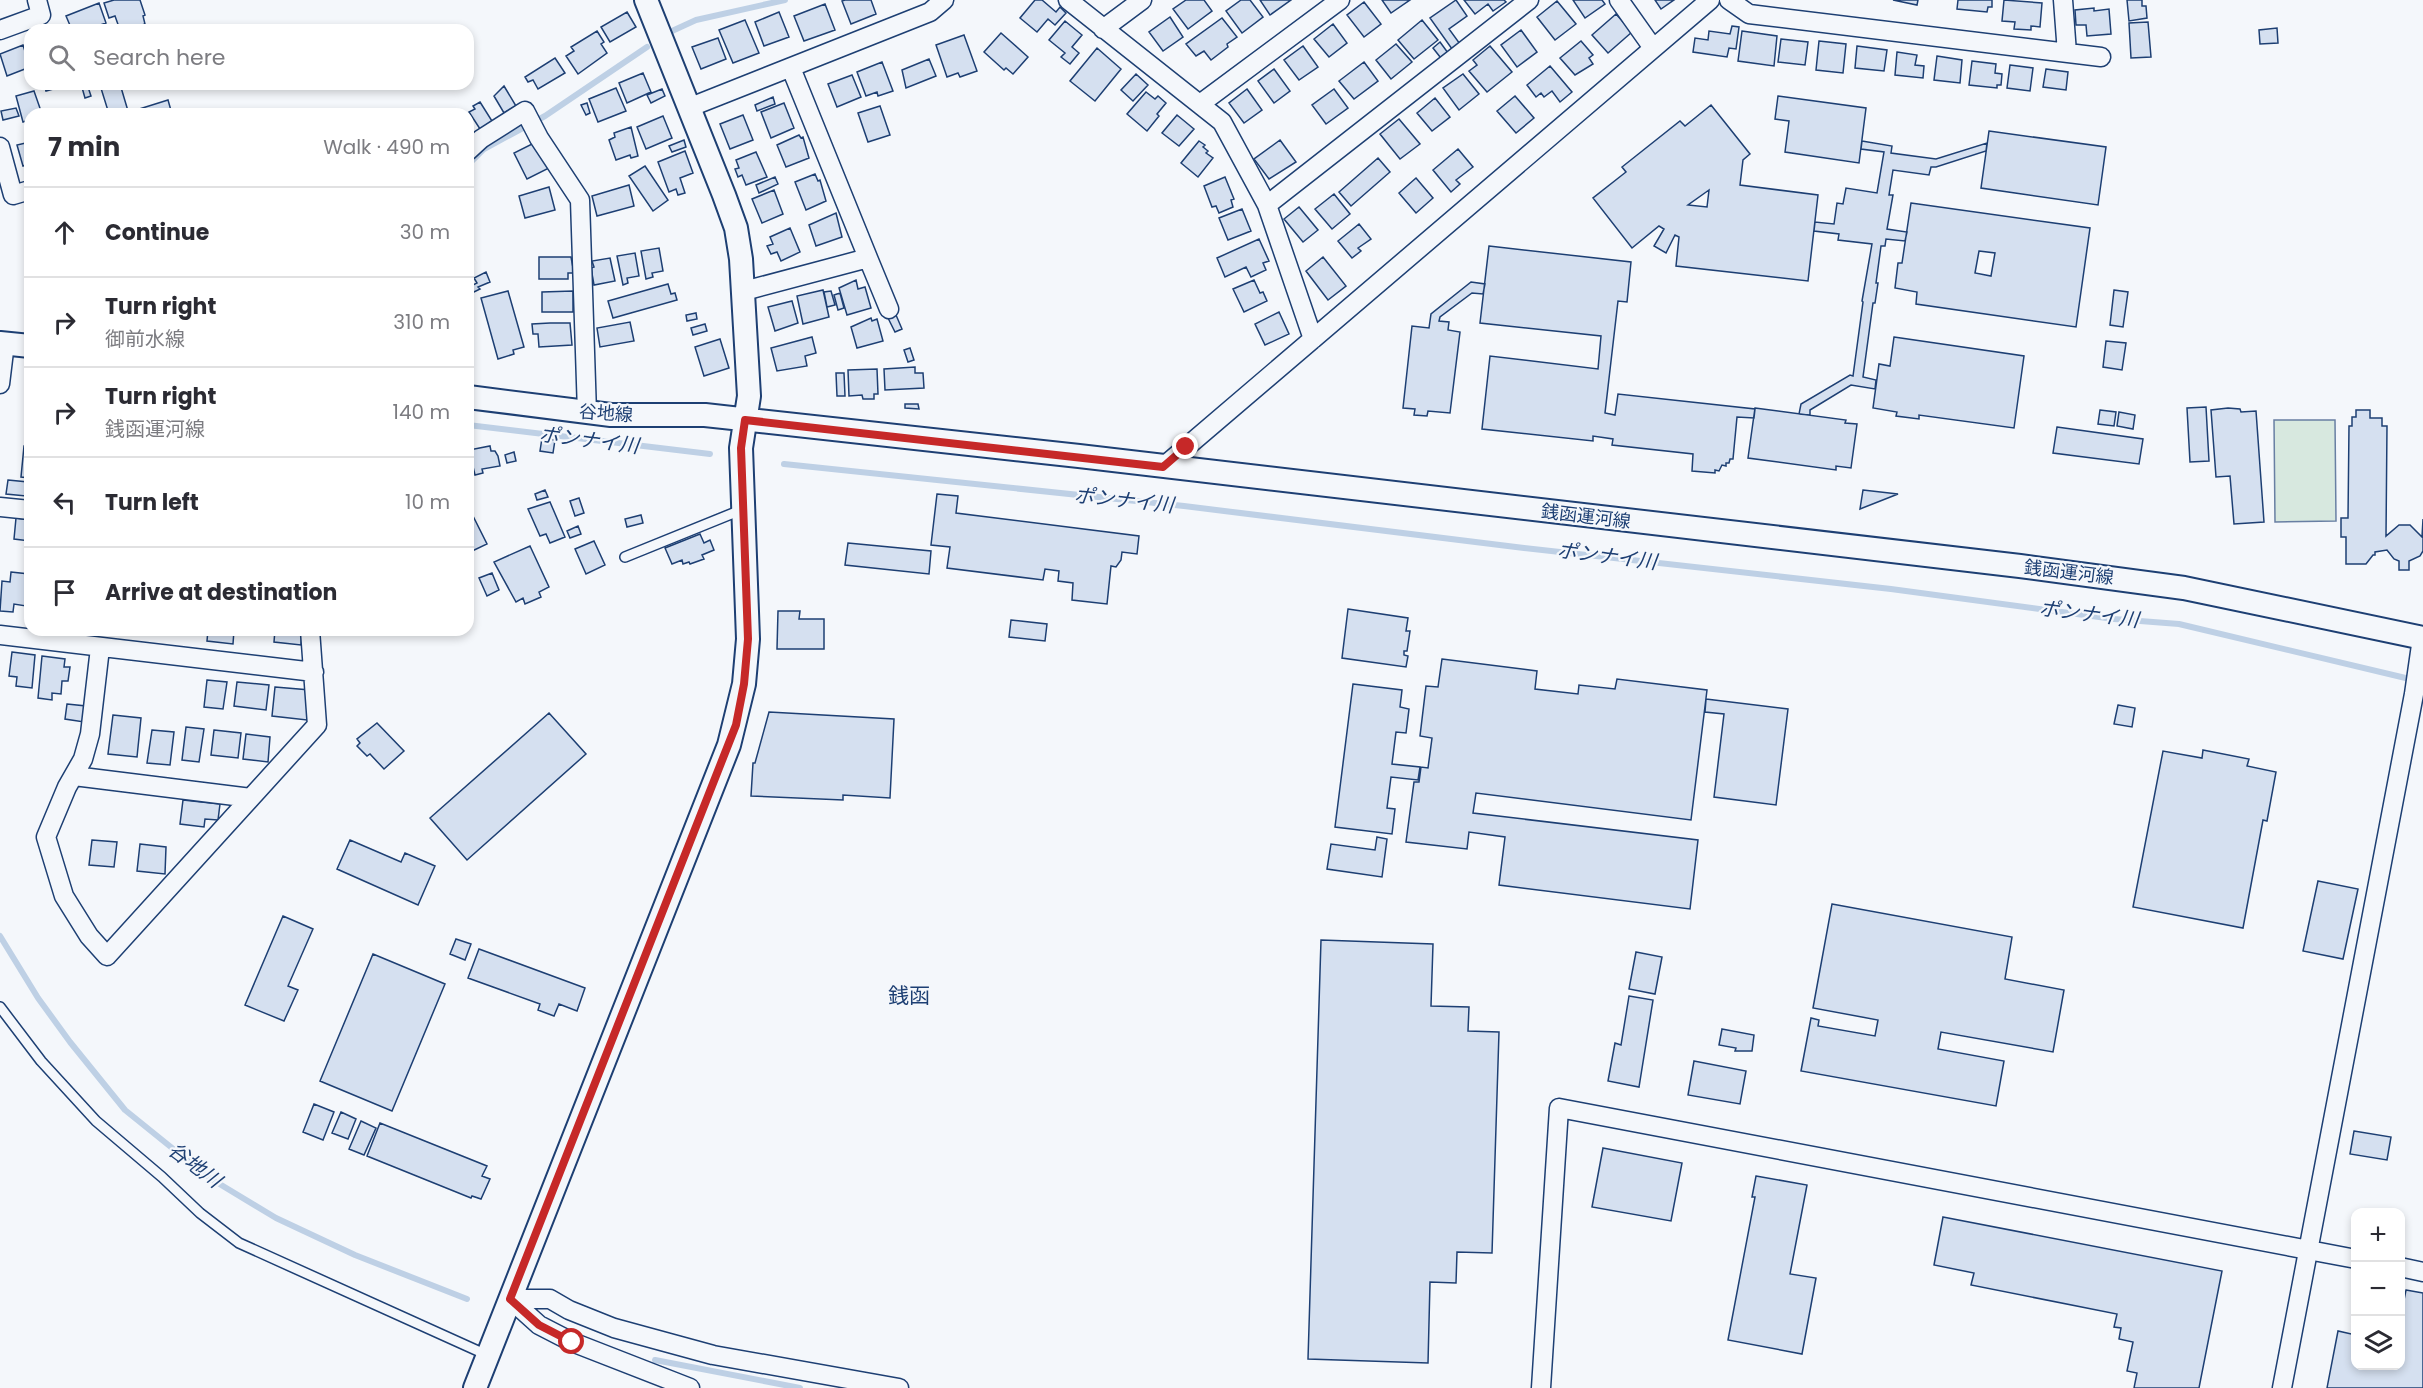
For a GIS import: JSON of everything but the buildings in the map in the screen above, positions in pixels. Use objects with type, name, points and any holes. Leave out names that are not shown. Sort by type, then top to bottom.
[{"type":"street","points":[[0,30],[41,15],[37,0]]},
{"type":"street","points":[[475,1388],[736,725],[744,684],[747,647],[741,448],[749,396],[744,291],[736,228],[646,0]]},
{"type":"street","points":[[688,108],[930,12],[944,0]]},
{"type":"street","points":[[1068,0],[1222,122],[1267,205],[1313,339]]},
{"type":"street","points":[[1103,29],[1142,0]]},
{"type":"street","points":[[1200,104],[1340,0]]},
{"type":"street","points":[[1267,205],[1529,0]]},
{"type":"street","points":[[1619,0],[1653,48]]},
{"type":"street","points":[[1163,467],[1710,0]]},
{"type":"street","points":[[1729,0],[1749,14],[2101,57]]},
{"type":"street","points":[[2063,0],[2067,53]]},
{"type":"street","points":[[791,68],[890,309]]},
{"type":"street","points":[[474,146],[525,111],[580,200],[587,413]]},
{"type":"street","points":[[0,147],[13,195],[24,192]]},
{"type":"street","points":[[744,291],[868,258]]},
{"type":"street","points":[[0,384],[2,343],[24,345]]},
{"type":"street","name":"谷地線","points":[[474,398],[610,415],[705,415],[745,420]]},
{"type":"street","name":"銭函運河線","points":[[745,420],[2125,579],[2243,599],[2423,638]]},
{"type":"street","points":[[0,507],[24,509]]},
{"type":"street","points":[[0,635],[314,672]]},
{"type":"street","points":[[100,648],[90,734],[83,759],[46,837],[64,896],[89,936],[107,956],[317,725],[311,636]]},
{"type":"street","points":[[2282,1388],[2423,638]]},
{"type":"street","points":[[74,776],[251,798]]},
{"type":"street","points":[[1541,1388],[1559,1108],[2351,1258]]},
{"type":"street","points":[[2405,1268],[2423,1272]]},
{"type":"street","points":[[510,1299],[539,1325],[572,1342],[690,1388]]},
{"type":"street","points":[[510,1299],[550,1299],[569,1310],[614,1328],[713,1355],[899,1388]]},
{"type":"lane","points":[[625,557],[744,509]]},
{"type":"lane","points":[[0,1006],[41,1061],[96,1121],[200,1213],[239,1243],[488,1356]]},
{"type":"shaded area","points":[[2274,420],[2335,420],[2336,521],[2275,522]]},
{"type":"waterway","name":"ポンナイ川","points":[[672,31],[696,20],[785,0]]},
{"type":"waterway","name":"ポンナイ川","points":[[474,159],[484,149],[545,116],[647,47]]},
{"type":"waterway","name":"ポンナイ川","points":[[474,426],[710,454]]},
{"type":"waterway","name":"ポンナイ川","points":[[784,464],[1184,506],[1524,548],[1891,589],[2114,619],[2179,624],[2414,680]]},
{"type":"waterway","name":"谷地川","points":[[0,936],[38,998],[125,1110],[208,1177],[276,1218],[355,1255],[467,1299]]},
{"type":"waterway","name":"谷地川","points":[[655,1360],[800,1388]]},
{"type":"district","name":"銭函","points":[[909,995]]},
{"type":"route","points":[[572,1342],[539,1325],[510,1299],[736,725],[747,663],[748,639],[741,448],[745,420],[1163,467],[1186,447]]}]
